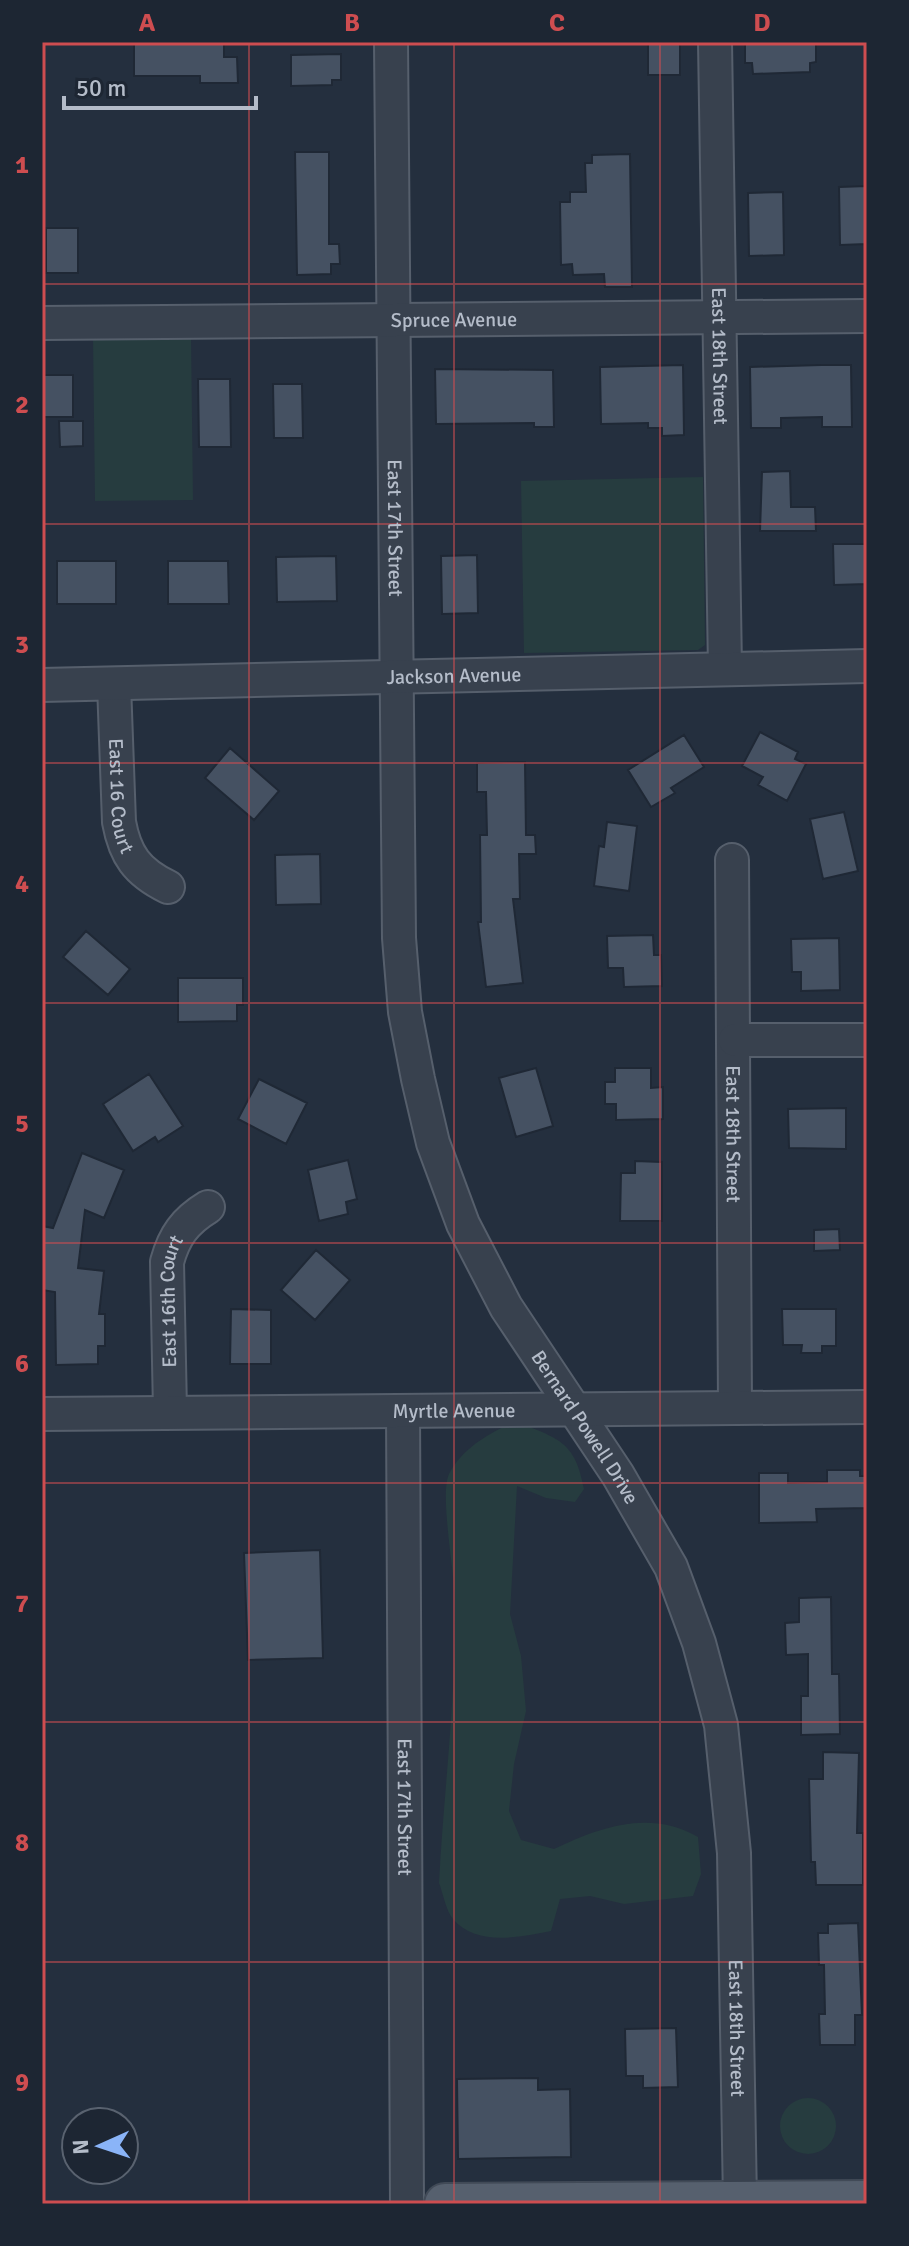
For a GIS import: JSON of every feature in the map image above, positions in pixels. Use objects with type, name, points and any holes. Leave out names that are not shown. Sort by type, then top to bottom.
[{"type":"main road","points":[[445,2204],[867,2201]]},
{"type":"street","name":"East 17th Street","points":[[391,42],[399,938],[405,1012]]},
{"type":"street","name":"East 18th Street","points":[[715,42],[725,669]]},
{"type":"street","name":"Spruce Avenue","points":[[42,323],[867,316]]},
{"type":"street","name":"Jackson Avenue","points":[[42,685],[867,666]]},
{"type":"street","name":"East 16 Court","points":[[114,684],[119,822],[123,844],[141,871],[168,887]]},
{"type":"street","name":"East 18th Street","points":[[732,860],[735,1408]]},
{"type":"street","name":"Bernard Powell Drive","points":[[405,1012],[433,1143],[463,1224],[506,1307],[575,1410],[671,1567],[699,1643],[721,1725],[734,1853]]},
{"type":"street","points":[[735,1040],[867,1040]]},
{"type":"street","name":"East 16th Court","points":[[170,1411],[167,1262],[172,1243],[184,1225],[208,1207]]},
{"type":"street","name":"Myrtle Avenue","points":[[42,1414],[867,1407]]},
{"type":"street","name":"East 17th Street","points":[[403,1411],[407,2204]]},
{"type":"street","name":"East 18th Street","points":[[734,1853],[740,2203]]},
{"type":"green space","points":[[191,335],[193,500],[95,501],[93,336]]},
{"type":"green space","points":[[703,477],[705,645],[698,650],[524,653],[521,481]]},
{"type":"green space","points":[[515,1421],[562,1443],[575,1460],[584,1489],[575,1502],[546,1498],[517,1486],[510,1614],[521,1656],[526,1711],[514,1764],[509,1811],[521,1840],[554,1849],[589,1834],[625,1824],[662,1824],[680,1829],[698,1837],[701,1874],[693,1896],[624,1904],[590,1896],[560,1899],[551,1931],[499,1938],[474,1934],[453,1919],[439,1883],[455,1626],[446,1496],[449,1474],[462,1456],[486,1436]]},
{"type":"green space","points":[[808,2098],[828,2106],[836,2126],[828,2146],[808,2154],[788,2146],[780,2126],[788,2106]]},
{"type":"building","points":[[134,42],[224,42],[224,57],[237,57],[238,83],[200,83],[200,76],[134,76]]},
{"type":"building","points":[[648,42],[680,42],[680,75],[648,75]]},
{"type":"building","points":[[745,42],[816,42],[816,62],[810,63],[810,72],[753,74],[752,63],[745,63]]},
{"type":"building","points":[[341,54],[341,80],[332,80],[332,85],[291,86],[291,55]]},
{"type":"building","points":[[295,152],[329,152],[329,244],[339,244],[340,264],[331,264],[331,274],[297,275]]},
{"type":"building","points":[[630,154],[632,287],[605,287],[604,274],[573,275],[572,264],[561,265],[560,202],[570,202],[570,192],[586,192],[585,163],[592,163],[592,155]]},
{"type":"building","points":[[867,186],[867,244],[840,245],[839,187]]},
{"type":"building","points":[[783,192],[784,255],[749,256],[748,193]]},
{"type":"building","points":[[46,228],[78,228],[78,273],[46,273]]},
{"type":"building","points":[[683,365],[684,435],[662,436],[662,428],[648,428],[648,423],[601,424],[600,367]]},
{"type":"building","points":[[851,365],[852,427],[822,427],[822,417],[781,418],[781,428],[751,428],[750,367]]},
{"type":"building","points":[[435,369],[553,370],[554,427],[534,427],[534,423],[436,424]]},
{"type":"building","points":[[42,375],[73,375],[73,417],[42,417]]},
{"type":"building","points":[[198,379],[230,379],[231,447],[199,447]]},
{"type":"building","points":[[273,384],[302,384],[303,438],[274,438]]},
{"type":"building","points":[[59,421],[83,421],[83,446],[60,447]]},
{"type":"building","points":[[790,471],[791,507],[815,507],[816,531],[760,531],[762,472]]},
{"type":"building","points":[[833,544],[867,544],[867,584],[834,585]]},
{"type":"building","points":[[477,555],[478,613],[442,614],[441,556]]},
{"type":"building","points":[[336,556],[337,601],[277,602],[276,557]]},
{"type":"building","points":[[57,561],[116,561],[116,604],[57,604]]},
{"type":"building","points":[[168,561],[228,561],[229,604],[168,604]]},
{"type":"building","points":[[760,732],[798,752],[795,759],[806,764],[787,801],[758,785],[763,777],[742,766]]},
{"type":"building","points":[[684,735],[704,767],[671,788],[675,793],[651,807],[628,770]]},
{"type":"building","points":[[230,748],[279,791],[254,820],[205,778]]},
{"type":"building","points":[[525,762],[526,835],[535,835],[536,854],[519,854],[520,899],[513,899],[523,983],[486,987],[478,922],[481,922],[480,835],[487,835],[486,792],[477,792],[477,763]]},
{"type":"building","points":[[844,812],[858,871],[823,879],[810,819]]},
{"type":"building","points":[[607,822],[637,826],[629,891],[594,886],[599,846],[604,847]]},
{"type":"building","points":[[320,854],[321,904],[276,905],[275,855]]},
{"type":"building","points":[[86,931],[130,969],[108,995],[63,957]]},
{"type":"building","points":[[653,935],[654,955],[661,955],[662,986],[624,987],[623,968],[608,968],[607,936]]},
{"type":"building","points":[[839,938],[840,990],[801,991],[801,972],[792,972],[791,939]]},
{"type":"building","points":[[178,978],[243,978],[243,1005],[237,1005],[237,1021],[178,1022]]},
{"type":"building","points":[[536,1068],[553,1126],[516,1137],[499,1078]]},
{"type":"building","points":[[615,1068],[651,1068],[651,1088],[663,1087],[663,1119],[616,1120],[616,1104],[605,1104],[605,1082],[615,1082]]},
{"type":"building","points":[[149,1074],[183,1126],[158,1142],[155,1137],[133,1151],[103,1104]]},
{"type":"building","points":[[259,1079],[307,1103],[286,1144],[238,1119]]},
{"type":"building","points":[[846,1108],[846,1149],[789,1148],[788,1109]]},
{"type":"building","points":[[82,1153],[124,1170],[104,1218],[85,1210],[78,1268],[104,1271],[99,1314],[105,1314],[105,1346],[98,1346],[98,1364],[56,1365],[55,1292],[42,1290],[42,1226],[53,1228]]},
{"type":"building","points":[[348,1160],[357,1199],[346,1202],[348,1214],[319,1221],[308,1170]]},
{"type":"building","points":[[635,1161],[662,1162],[662,1221],[620,1221],[621,1173],[635,1173]]},
{"type":"building","points":[[839,1229],[840,1250],[814,1251],[814,1230]]},
{"type":"building","points":[[316,1250],[350,1280],[315,1320],[281,1290]]},
{"type":"building","points":[[231,1309],[271,1310],[271,1364],[230,1364]]},
{"type":"building","points":[[782,1309],[836,1309],[836,1346],[822,1346],[822,1353],[801,1353],[802,1345],[783,1345]]},
{"type":"building","points":[[827,1470],[860,1470],[860,1476],[867,1476],[867,1508],[816,1509],[817,1522],[759,1523],[759,1473],[788,1473],[788,1483],[827,1482]]},
{"type":"building","points":[[320,1550],[323,1658],[248,1660],[244,1553]]},
{"type":"building","points":[[831,1597],[832,1674],[839,1674],[840,1734],[801,1735],[801,1696],[808,1696],[808,1654],[786,1655],[785,1623],[799,1622],[799,1598]]},
{"type":"building","points":[[823,1752],[859,1753],[857,1833],[863,1833],[863,1885],[816,1885],[815,1862],[811,1862],[809,1779],[823,1779]]},
{"type":"building","points":[[858,1923],[862,2015],[855,2015],[855,2045],[820,2045],[819,2014],[825,2014],[824,1965],[819,1965],[818,1933],[828,1933],[828,1924]]},
{"type":"building","points":[[676,2028],[678,2087],[643,2088],[643,2076],[626,2076],[625,2029]]},
{"type":"building","points":[[538,2078],[538,2090],[570,2089],[571,2157],[458,2159],[457,2079]]}]
